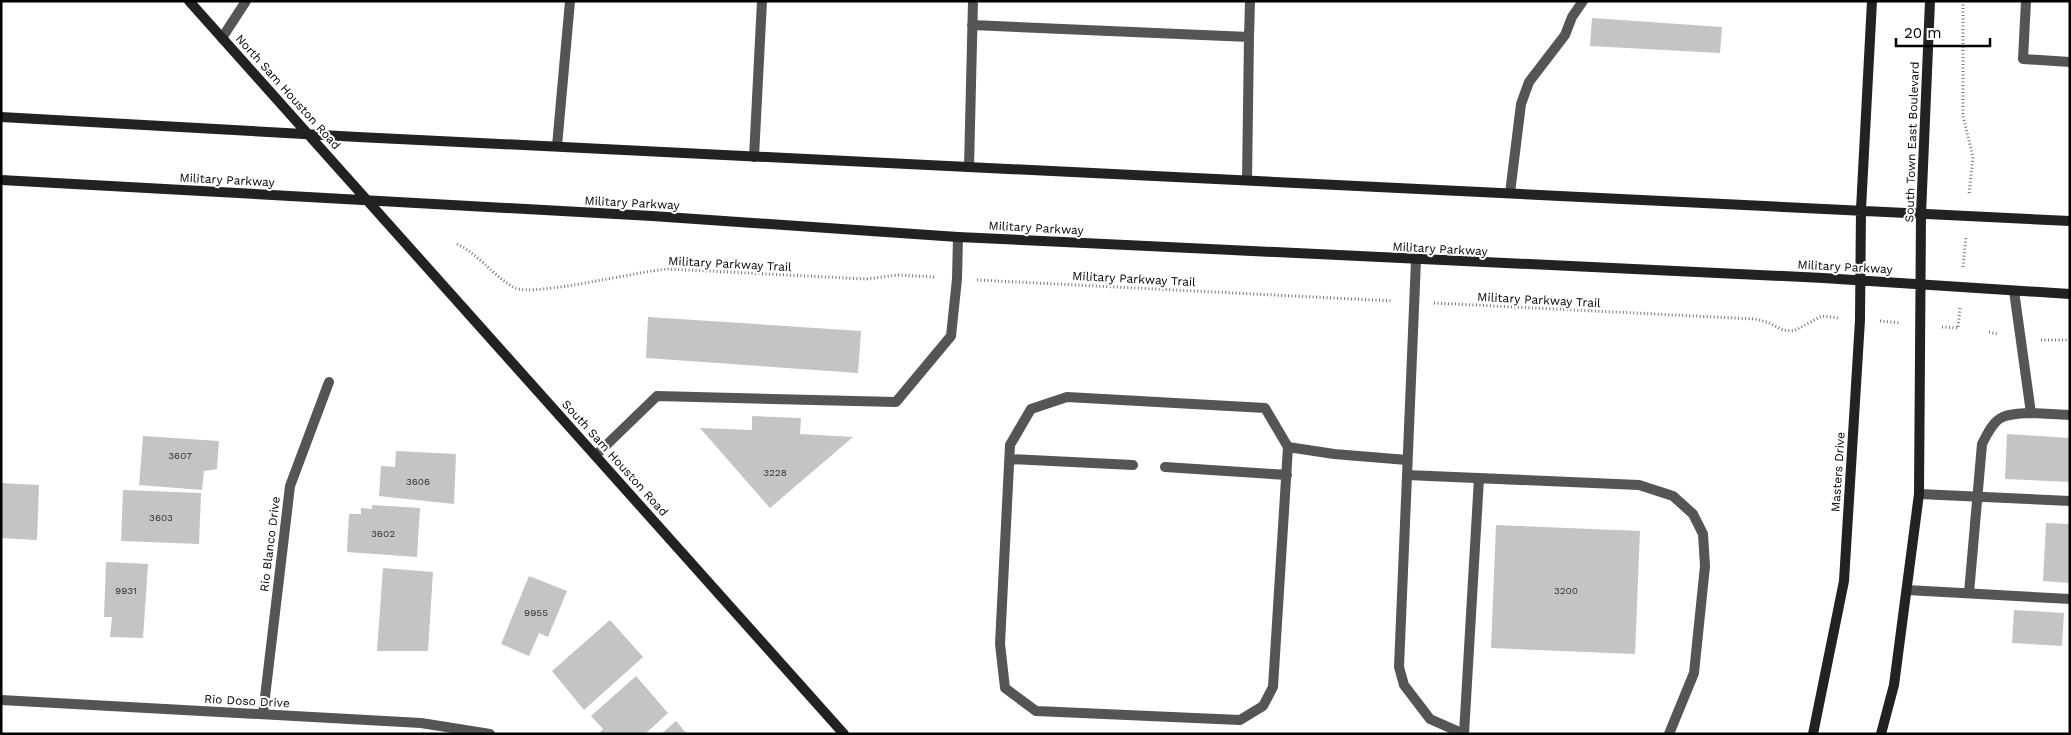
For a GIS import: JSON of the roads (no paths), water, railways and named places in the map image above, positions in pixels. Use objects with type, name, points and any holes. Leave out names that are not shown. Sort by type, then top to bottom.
[{"type":"main road","name":"North Sam Houston Road","points":[[189,1],[367,200]]},
{"type":"main road","points":[[1861,210],[1872,1]]},
{"type":"main road","name":"South Town East Boulevard","points":[[1922,284],[1921,214],[1930,1]]},
{"type":"main road","points":[[1,117],[754,157],[2070,221]]},
{"type":"main road","name":"Military Parkway","points":[[1,180],[367,200],[958,237],[1922,284],[2070,294]]},
{"type":"main road","name":"South Sam Houston Road","points":[[367,200],[844,734]]},
{"type":"main road","name":"Masters Drive","points":[[1813,734],[1844,580],[1860,320],[1861,210]]},
{"type":"main road","points":[[1882,734],[1894,685],[1919,494],[1922,284]]},
{"type":"street","points":[[222,38],[246,1]]},
{"type":"street","points":[[557,146],[570,1]]},
{"type":"street","points":[[754,157],[762,1]]},
{"type":"street","points":[[969,167],[973,1]]},
{"type":"street","points":[[1247,180],[1250,1]]},
{"type":"street","points":[[1510,193],[1521,104],[1529,82],[1565,36],[1572,17],[1582,1]]},
{"type":"street","points":[[2026,1],[2023,60],[2070,62]]},
{"type":"street","points":[[972,25],[1249,37]]},
{"type":"street","points":[[596,455],[657,396],[896,402],[951,336],[957,279],[958,237]]},
{"type":"street","points":[[1416,260],[1399,667],[1404,685],[1430,719],[1464,734],[1479,478]]},
{"type":"street","points":[[2014,291],[2031,413]]},
{"type":"street","name":"Rio Blanco Drive","points":[[263,714],[290,486],[329,382]]},
{"type":"street","points":[[1067,397],[1266,408],[1288,447],[1273,687],[1263,706],[1240,720],[1036,711],[1005,688],[1000,644],[1010,445],[1032,409],[1067,397]]},
{"type":"street","points":[[1970,593],[1976,496],[1982,444],[1991,427],[2005,414],[2070,415]]},
{"type":"street","points":[[1288,447],[1334,454],[1407,460]]},
{"type":"street","points":[[1010,459],[1133,465]]},
{"type":"street","points":[[1165,467],[1287,475]]},
{"type":"street","points":[[1407,474],[1639,485],[1673,496],[1693,514],[1703,534],[1705,566],[1694,673],[1668,734]]},
{"type":"street","points":[[1919,494],[2070,501]]},
{"type":"street","points":[[1907,590],[2070,599]]},
{"type":"street","name":"Rio Doso Drive","points":[[1,700],[421,723],[490,734]]}]
